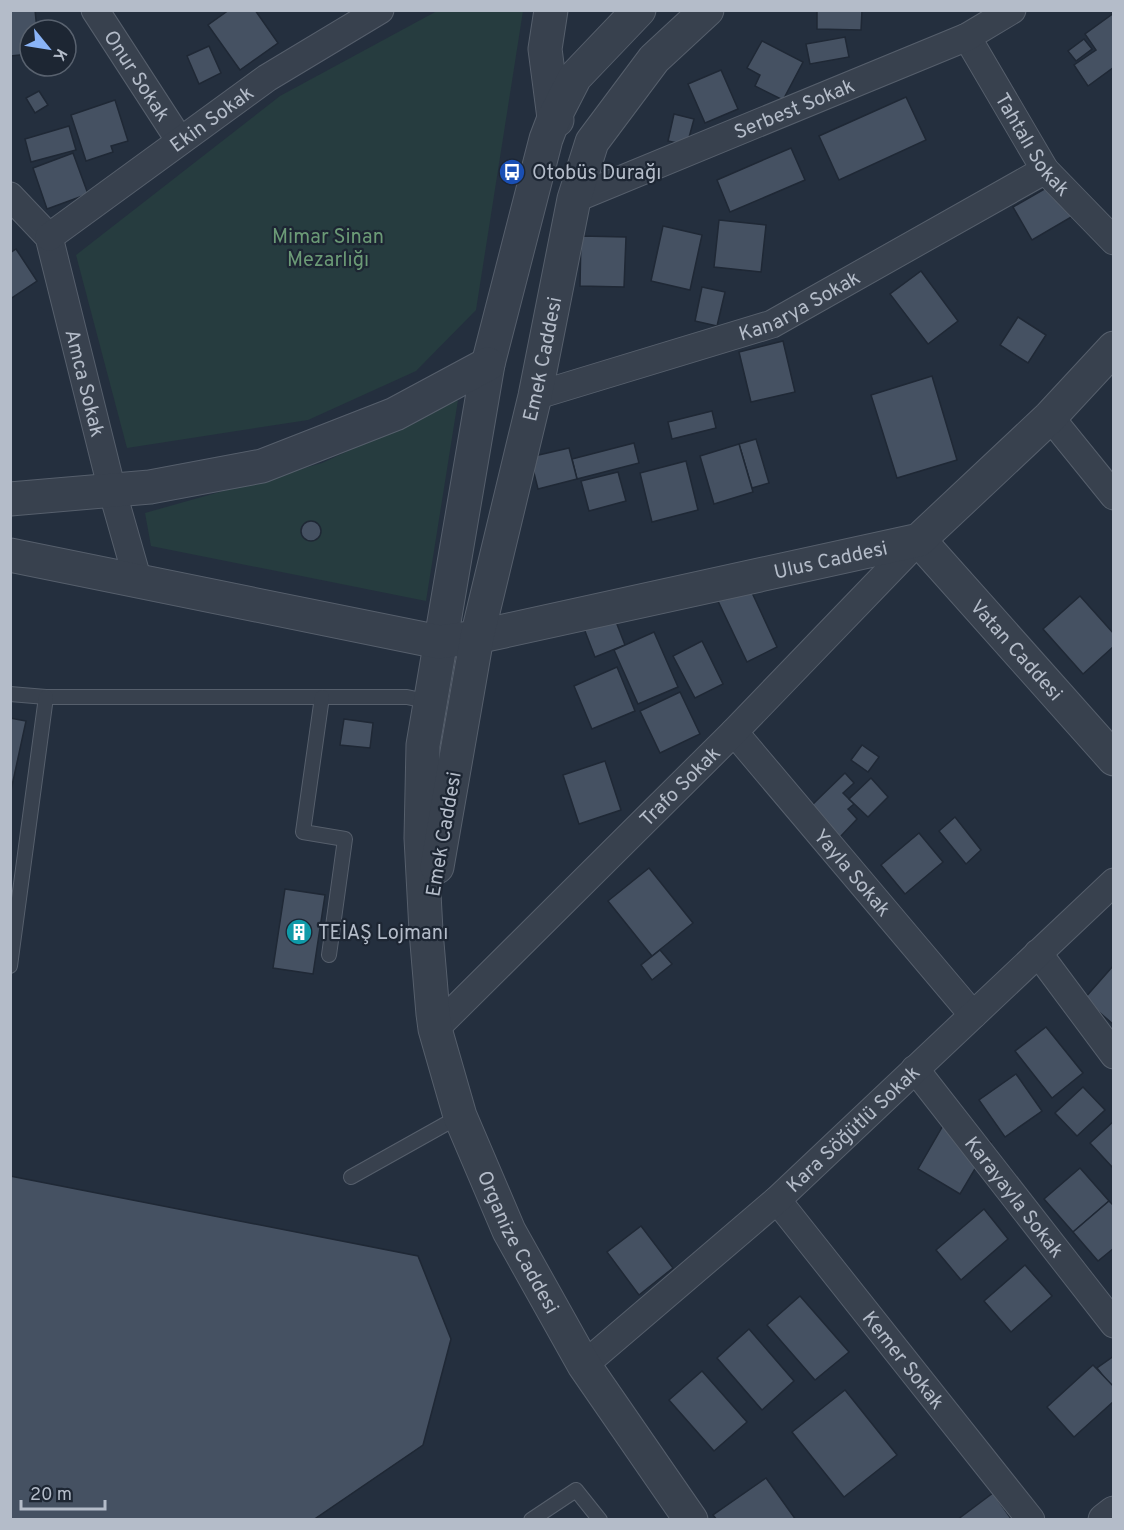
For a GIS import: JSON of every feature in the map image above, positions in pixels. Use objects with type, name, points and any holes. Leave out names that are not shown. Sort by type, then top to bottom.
[{"type":"street","name":"Onur Sokak","points":[[95,10],[180,141]]},
{"type":"street","name":"Ekin Sokak","points":[[49,237],[267,78],[380,10]]},
{"type":"street","points":[[550,10],[545,49],[554,118],[592,142]]},
{"type":"street","name":"Emek Caddesi","points":[[426,931],[421,827],[423,745],[488,364],[546,140],[554,118],[575,78],[639,10]]},
{"type":"street","name":"Emek Caddesi","points":[[426,931],[477,637],[535,396],[574,200],[592,142],[654,59],[707,10]]},
{"type":"street","name":"Serbest Sokak","points":[[574,200],[967,37],[1012,10]]},
{"type":"street","name":"Tahtalı Sokak","points":[[967,37],[1045,170],[1113,241]]},
{"type":"street","name":"Kanarya Sokak","points":[[535,396],[772,324],[1045,170]]},
{"type":"street","name":"Amca Sokak","points":[[10,196],[49,237],[112,490],[138,581]]},
{"type":"street","points":[[919,540],[1050,417],[1113,348]]},
{"type":"street","points":[[10,499],[150,487],[262,466],[395,414],[488,364]]},
{"type":"street","points":[[1050,417],[1113,496]]},
{"type":"street","name":"Ulus Caddesi","points":[[10,555],[439,642],[477,637],[919,540]]},
{"type":"street","name":"Trafo Sokak","points":[[435,1029],[734,732],[919,540]]},
{"type":"street","name":"Vatan Caddesi","points":[[919,540],[1113,759]]},
{"type":"street","name":"Yayla Sokak","points":[[734,732],[973,1015]]},
{"type":"street","name":"Kara Söğütlü Sokak","points":[[584,1365],[777,1200],[1113,882]]},
{"type":"street","name":"Organize Caddesi","points":[[426,931],[435,1029],[460,1116],[509,1231],[584,1365],[691,1520]]},
{"type":"street","points":[[1038,953],[1113,1055]]},
{"type":"street","name":"Karayayla Sokak","points":[[915,1069],[1113,1324]]},
{"type":"street","name":"Kemer Sokak","points":[[777,1200],[1031,1520]]},
{"type":"street","points":[[1105,1520],[1113,1513]]},
{"type":"lane","points":[[10,694],[46,697],[407,697],[430,702]]},
{"type":"lane","points":[[10,966],[46,697]]},
{"type":"lane","points":[[322,697],[303,832],[345,839],[329,955]]},
{"type":"lane","points":[[351,1177],[460,1116]]},
{"type":"lane","points":[[531,1520],[576,1490],[600,1520]]},
{"type":"green space","name":"Mimar Sinan Mezarlığı","points":[[437,11],[523,11],[476,310],[416,371],[308,420],[127,448],[76,255],[280,96]]},
{"type":"green space","points":[[458,400],[426,601],[151,546],[145,513],[322,463]]},
{"type":"building","points":[[10,10],[35,10],[36,18],[18,18],[18,55],[10,56]]},
{"type":"building","points":[[229,10],[255,10],[278,43],[240,70],[208,25]]},
{"type":"building","points":[[817,10],[862,10],[861,30],[817,29]]},
{"type":"building","points":[[1114,13],[1114,67],[1088,86],[1074,65],[1096,50],[1085,34]]},
{"type":"building","points":[[845,37],[849,57],[810,64],[806,44]]},
{"type":"building","points":[[1084,39],[1092,49],[1076,61],[1068,51]]},
{"type":"building","points":[[762,41],[803,62],[783,100],[755,86],[760,75],[747,68]]},
{"type":"building","points":[[209,46],[221,73],[199,84],[187,56]]},
{"type":"building","points":[[721,70],[738,109],[705,123],[688,84]]},
{"type":"building","points":[[39,91],[48,105],[35,113],[26,98]]},
{"type":"building","points":[[906,97],[926,140],[839,180],[819,136]]},
{"type":"building","points":[[115,100],[128,141],[111,146],[113,152],[86,161],[71,115]]},
{"type":"building","points":[[674,114],[694,119],[687,145],[668,141]]},
{"type":"building","points":[[69,126],[76,150],[31,162],[25,139]]},
{"type":"building","points":[[791,148],[805,180],[730,212],[717,180]]},
{"type":"building","points":[[73,153],[88,194],[47,209],[33,168]]},
{"type":"building","points":[[1067,176],[1085,209],[1032,240],[1013,207]]},
{"type":"building","points":[[719,220],[766,225],[761,272],[714,267]]},
{"type":"building","points":[[663,226],[702,235],[690,290],[651,281]]},
{"type":"building","points":[[581,236],[626,237],[624,287],[580,286]]},
{"type":"building","points":[[16,249],[37,281],[10,299],[10,253]]},
{"type":"building","points":[[921,271],[958,321],[928,344],[890,294]]},
{"type":"building","points":[[702,287],[725,292],[717,326],[695,321]]},
{"type":"building","points":[[1018,317],[1046,335],[1028,363],[1000,345]]},
{"type":"building","points":[[783,341],[795,392],[751,402],[739,352]]},
{"type":"building","points":[[932,376],[957,460],[897,478],[871,395]]},
{"type":"building","points":[[712,411],[716,428],[672,439],[668,422]]},
{"type":"building","points":[[756,439],[769,483],[752,488],[739,444]]},
{"type":"building","points":[[634,443],[639,463],[577,479],[572,459]]},
{"type":"building","points":[[739,444],[753,492],[714,504],[700,456]]},
{"type":"building","points":[[569,448],[577,479],[538,489],[530,457]]},
{"type":"building","points":[[686,461],[698,510],[652,522],[640,473]]},
{"type":"building","points":[[618,472],[626,501],[589,511],[581,481]]},
{"type":"building","points":[[311,521],[318,524],[321,531],[318,538],[311,541],[304,538],[301,531],[304,524]]},
{"type":"building","points":[[748,584],[777,647],[747,662],[717,599]]},
{"type":"building","points":[[1080,596],[1114,634],[1114,646],[1083,674],[1043,629]]},
{"type":"building","points":[[613,614],[625,645],[595,657],[583,626]]},
{"type":"building","points":[[654,632],[678,687],[638,704],[614,650]]},
{"type":"building","points":[[702,641],[723,684],[695,698],[673,656]]},
{"type":"building","points":[[617,667],[635,711],[592,729],[574,686]]},
{"type":"building","points":[[680,692],[700,734],[660,753],[640,711]]},
{"type":"building","points":[[10,718],[26,721],[10,795]]},
{"type":"building","points":[[344,719],[373,723],[370,748],[340,745]]},
{"type":"building","points":[[862,745],[879,757],[868,772],[851,760]]},
{"type":"building","points":[[605,761],[621,810],[579,824],[563,775]]},
{"type":"building","points":[[845,773],[854,783],[843,793],[854,804],[848,809],[857,819],[840,837],[811,806]]},
{"type":"building","points":[[871,778],[888,797],[868,817],[849,799]]},
{"type":"building","points":[[955,817],[981,850],[966,864],[939,831]]},
{"type":"building","points":[[919,833],[943,862],[905,894],[881,865]]},
{"type":"building","points":[[649,868],[693,923],[652,956],[608,901]]},
{"type":"building","name":"TEİAŞ Lojmanı","points":[[285,889],[325,895],[313,974],[273,968]]},
{"type":"building","points":[[660,950],[672,964],[652,980],[641,965]]},
{"type":"building","points":[[1114,965],[1114,1025],[1084,999]]},
{"type":"building","points":[[1046,1027],[1083,1073],[1052,1098],[1015,1051]]},
{"type":"building","points":[[1016,1074],[1042,1111],[1005,1137],[979,1100]]},
{"type":"building","points":[[1083,1087],[1105,1110],[1077,1136],[1055,1113]]},
{"type":"building","points":[[948,1117],[991,1142],[960,1194],[918,1169]]},
{"type":"building","points":[[1114,1121],[1114,1169],[1090,1143]]},
{"type":"building","points":[[1080,1168],[1109,1201],[1073,1232],[1044,1199]]},
{"type":"building","points":[[10,1176],[418,1256],[451,1339],[423,1445],[313,1520],[10,1520]]},
{"type":"building","points":[[1109,1201],[1114,1206],[1114,1248],[1098,1261],[1073,1232]]},
{"type":"building","points":[[984,1209],[1008,1239],[961,1280],[936,1250]]},
{"type":"building","points":[[641,1226],[673,1268],[639,1295],[607,1252]]},
{"type":"building","points":[[1025,1265],[1052,1296],[1011,1332],[984,1301]]},
{"type":"building","points":[[800,1296],[849,1352],[815,1380],[767,1325]]},
{"type":"building","points":[[749,1329],[794,1381],[762,1410],[717,1358]]},
{"type":"building","points":[[1114,1356],[1114,1390],[1097,1368]]},
{"type":"building","points":[[1093,1365],[1114,1387],[1114,1401],[1074,1437],[1047,1407]]},
{"type":"building","points":[[702,1371],[747,1422],[714,1451],[669,1400]]},
{"type":"building","points":[[845,1390],[897,1455],[844,1497],[792,1432]]},
{"type":"building","points":[[766,1478],[796,1520],[717,1520],[713,1515]]},
{"type":"building","points":[[993,1493],[1012,1520],[957,1520]]},
{"type":"place","name":"Otobüs Durağı","points":[[512,172]]},
{"type":"place","name":"TEİAŞ Lojmanı","points":[[299,932]]}]
